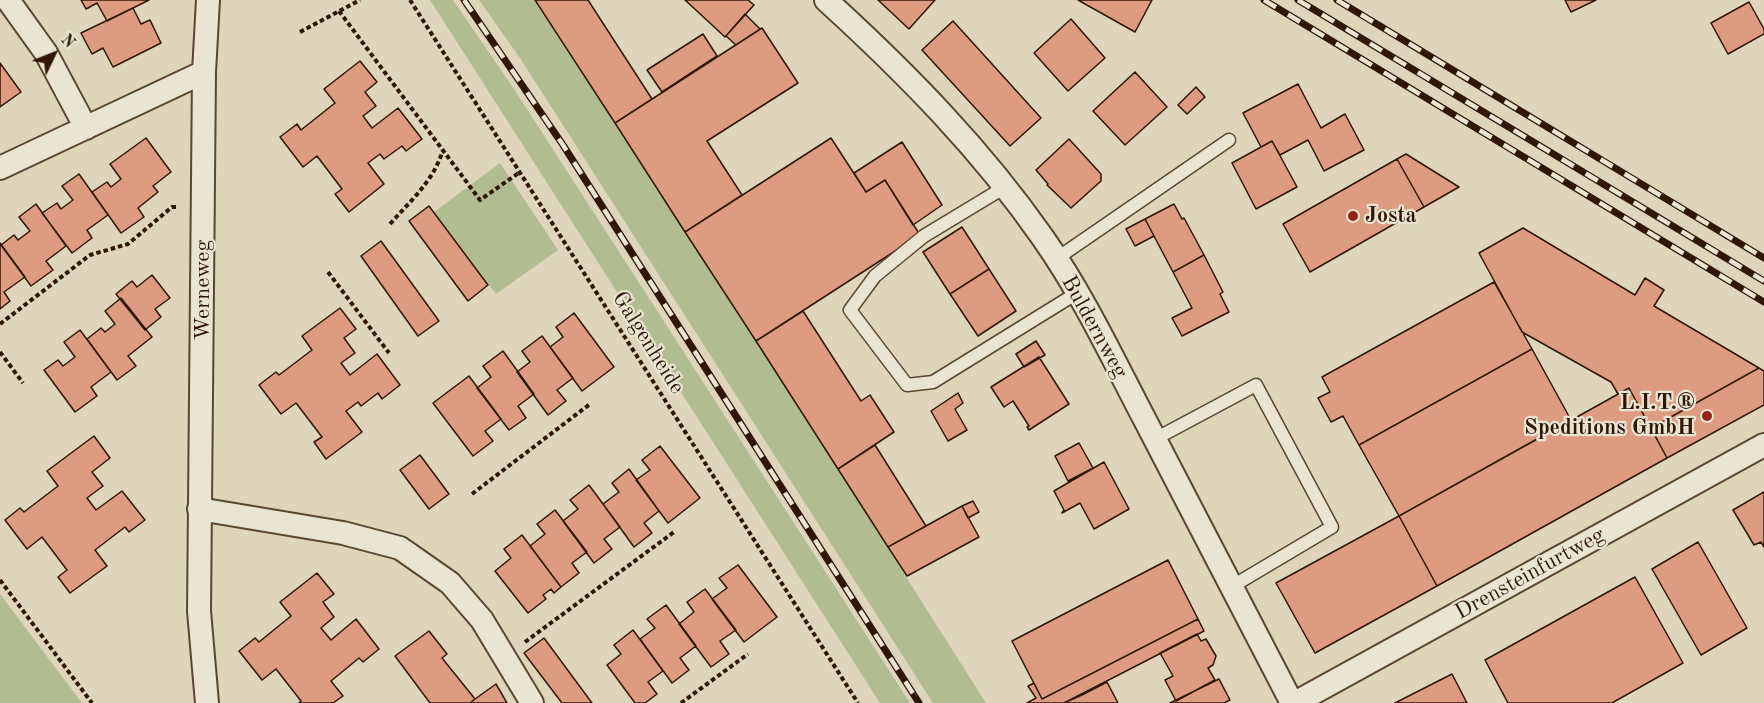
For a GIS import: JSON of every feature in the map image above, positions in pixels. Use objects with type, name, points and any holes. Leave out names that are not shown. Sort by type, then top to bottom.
[{"type":"street","points":[[8,0],[46,53],[86,128]]},
{"type":"street","name":"Werneweg","points":[[207,703],[199,611],[199,509],[204,72],[208,0]]},
{"type":"street","name":"Buldernweg","points":[[826,0],[888,57],[941,111],[1005,187],[1056,259],[1077,293],[1294,703]]},
{"type":"street","points":[[0,168],[204,72]]},
{"type":"street","name":"Drensteinfurtweg","points":[[1294,703],[1764,445]]},
{"type":"street","points":[[199,509],[343,533],[400,548],[450,583],[482,620],[532,703]]},
{"type":"lane","points":[[1056,259],[1229,140]]},
{"type":"lane","points":[[1005,187],[924,236],[875,276],[850,310],[907,385],[933,382],[1077,293]]},
{"type":"lane","points":[[1155,439],[1256,385],[1332,527],[1231,586]]},
{"type":"path","points":[[300,32],[360,0]]},
{"type":"path","name":"Galgenheide","points":[[410,0],[858,703]]},
{"type":"path","points":[[339,11],[480,200],[520,172]]},
{"type":"path","points":[[390,224],[428,183],[439,164],[443,150]]},
{"type":"path","points":[[0,324],[90,255],[128,244],[172,207],[203,203]]},
{"type":"path","points":[[328,272],[389,353]]},
{"type":"path","points":[[0,352],[23,383]]},
{"type":"path","points":[[471,494],[590,404]]},
{"type":"path","points":[[505,657],[674,531]]},
{"type":"path","points":[[0,580],[92,703]]},
{"type":"path","points":[[681,703],[748,654]]},
{"type":"green space","points":[[430,0],[453,0],[516,92],[910,703],[880,703]]},
{"type":"green space","points":[[479,0],[534,0],[757,342],[986,703],[933,703],[520,58]]},
{"type":"green space","points":[[500,163],[558,250],[496,294],[434,212]]},
{"type":"green space","points":[[0,594],[82,703],[0,703]]},
{"type":"building","points":[[81,0],[149,0],[107,21],[97,3],[86,9]]},
{"type":"building","points":[[535,0],[588,0],[652,99],[615,123]]},
{"type":"building","points":[[685,0],[748,0],[754,5],[725,37]]},
{"type":"building","points":[[878,0],[935,0],[909,29]]},
{"type":"building","points":[[1078,0],[1152,0],[1135,32]]},
{"type":"building","points":[[1565,0],[1596,0],[1571,12]]},
{"type":"building","points":[[1749,2],[1764,29],[1764,34],[1728,54],[1711,23]]},
{"type":"building","points":[[133,8],[141,24],[150,20],[161,43],[113,67],[103,48],[92,54],[81,33]]},
{"type":"building","points":[[745,14],[760,29],[736,45],[726,36]]},
{"type":"building","points":[[1071,19],[1105,58],[1068,91],[1034,53]]},
{"type":"building","points":[[953,21],[1041,118],[1010,146],[922,50]]},
{"type":"building","points":[[762,28],[798,83],[707,141],[742,195],[685,232],[615,123]]},
{"type":"building","points":[[703,34],[717,56],[662,92],[647,70]]},
{"type":"building","points":[[360,61],[377,82],[365,92],[376,106],[363,116],[372,128],[398,108],[422,139],[406,151],[402,146],[384,159],[380,154],[368,163],[384,184],[349,212],[335,194],[342,189],[317,156],[303,167],[280,137],[297,124],[301,130],[335,103],[324,89]]},
{"type":"building","points":[[0,63],[21,92],[0,107]]},
{"type":"building","points":[[1135,72],[1167,107],[1125,145],[1093,111]]},
{"type":"building","points":[[1298,84],[1321,128],[1345,114],[1364,150],[1324,171],[1308,140],[1280,155],[1272,141],[1261,147],[1243,113]]},
{"type":"building","points":[[1196,87],[1205,97],[1187,114],[1178,105]]},
{"type":"building","points":[[146,138],[171,172],[153,186],[158,192],[138,208],[144,217],[121,233],[92,192],[107,182],[111,187],[121,179],[110,164]]},
{"type":"building","points":[[831,138],[866,192],[885,180],[920,235],[756,341],[685,232]]},
{"type":"building","points":[[1069,139],[1101,174],[1101,181],[1071,208],[1047,185],[1036,170]]},
{"type":"building","points":[[1272,141],[1297,187],[1256,209],[1232,163]]},
{"type":"building","points":[[902,142],[942,205],[913,225],[885,180],[866,192],[854,173]]},
{"type":"building","points":[[1406,154],[1459,187],[1424,207],[1397,159]]},
{"type":"building","name":"Josta","points":[[1397,159],[1424,207],[1310,272],[1283,224]]},
{"type":"building","points":[[79,174],[108,215],[87,230],[92,238],[72,253],[42,213],[57,203],[61,209],[73,200],[62,186]]},
{"type":"building","points":[[36,204],[66,246],[46,261],[53,270],[31,286],[1,245],[14,235],[18,240],[30,231],[19,217]]},
{"type":"building","points":[[1174,204],[1204,255],[1173,272],[1145,219]]},
{"type":"building","points":[[429,206],[488,285],[468,301],[409,221]]},
{"type":"building","points":[[1145,219],[1154,236],[1135,246],[1126,229]]},
{"type":"building","points":[[962,227],[989,269],[950,294],[923,252]]},
{"type":"building","points":[[1523,228],[1635,295],[1645,278],[1664,290],[1654,306],[1759,368],[1651,428],[1629,388],[1618,394],[1611,382],[1522,332],[1479,253]]},
{"type":"building","points":[[381,241],[439,321],[418,336],[361,256]]},
{"type":"building","points":[[0,243],[25,277],[4,292],[10,301],[0,309]]},
{"type":"building","points":[[1204,255],[1223,292],[1220,294],[1229,312],[1182,336],[1172,318],[1192,308],[1173,272]]},
{"type":"building","points":[[989,269],[1016,311],[978,336],[950,294]]},
{"type":"building","points":[[152,275],[170,298],[155,309],[161,317],[145,330],[116,294],[132,281],[137,287]]},
{"type":"building","points":[[1494,282],[1532,349],[1359,445],[1343,416],[1331,422],[1318,398],[1330,392],[1322,377]]},
{"type":"building","points":[[121,298],[152,337],[128,356],[136,366],[117,380],[87,339],[101,328],[105,332],[115,324],[105,311]]},
{"type":"building","points":[[340,308],[356,329],[344,338],[355,353],[341,363],[350,375],[377,354],[400,385],[382,399],[378,393],[361,406],[358,402],[346,411],[362,432],[326,459],[314,442],[322,437],[296,403],[281,414],[259,385],[276,372],[279,375],[312,350],[302,336]]},
{"type":"building","points":[[803,311],[861,401],[870,395],[894,432],[838,469],[756,341]]},
{"type":"building","points":[[574,313],[614,367],[582,391],[550,347],[563,337],[556,327]]},
{"type":"building","points":[[80,330],[111,372],[91,387],[97,396],[75,412],[44,370],[58,360],[63,366],[75,357],[64,342]]},
{"type":"building","points":[[542,336],[573,378],[557,390],[566,401],[548,415],[517,372],[530,362],[522,351]]},
{"type":"building","points":[[1036,341],[1045,355],[1024,367],[1016,354]]},
{"type":"building","points":[[1532,349],[1571,420],[1399,516],[1359,445]]},
{"type":"building","points":[[503,351],[534,394],[518,406],[526,418],[509,430],[477,388],[491,377],[483,366]]},
{"type":"building","points":[[1039,357],[1069,404],[1029,430],[1027,427],[1029,426],[1013,401],[1004,407],[991,387]]},
{"type":"building","name":"L.I.T.® Speditions GmbH","points":[[1759,368],[1764,371],[1764,405],[1667,458],[1651,428]]},
{"type":"building","points":[[469,376],[501,419],[485,431],[493,441],[473,456],[433,403]]},
{"type":"building","points":[[1629,388],[1667,458],[1437,586],[1399,516]]},
{"type":"building","points":[[958,393],[963,403],[955,409],[967,430],[948,441],[931,411]]},
{"type":"building","points":[[94,436],[110,458],[92,472],[103,486],[87,498],[96,510],[122,491],[145,520],[129,532],[125,527],[95,550],[107,566],[70,593],[58,577],[67,570],[42,537],[27,549],[5,520],[20,508],[24,512],[58,486],[47,471]]},
{"type":"building","points":[[1079,443],[1093,468],[1068,481],[1055,456]]},
{"type":"building","points":[[875,445],[926,526],[888,547],[838,469]]},
{"type":"building","points":[[660,446],[700,498],[668,523],[636,480],[650,470],[642,460]]},
{"type":"building","points":[[420,455],[449,494],[429,509],[400,470]]},
{"type":"building","points":[[1104,462],[1129,509],[1094,529],[1080,503],[1062,513],[1064,510],[1054,491]]},
{"type":"building","points":[[629,469],[659,511],[644,523],[652,533],[634,547],[603,504],[619,492],[612,483]]},
{"type":"building","points":[[589,485],[620,527],[604,539],[612,549],[594,563],[563,521],[578,509],[570,500]]},
{"type":"building","points":[[1764,492],[1764,547],[1761,542],[1754,545],[1733,510]]},
{"type":"building","points":[[973,501],[979,512],[968,518],[962,506]]},
{"type":"building","points":[[962,506],[979,537],[907,576],[888,547]]},
{"type":"building","points":[[555,510],[587,552],[572,563],[579,573],[561,587],[530,546],[545,534],[537,524]]},
{"type":"building","points":[[1399,516],[1437,586],[1315,653],[1276,583]]},
{"type":"building","points":[[522,535],[561,587],[554,593],[551,589],[543,595],[546,599],[528,613],[495,571],[511,558],[504,549]]},
{"type":"building","points":[[1698,542],[1747,628],[1701,655],[1652,569]]},
{"type":"building","points":[[1168,560],[1198,619],[1042,699],[1012,641]]},
{"type":"building","points":[[738,565],[777,617],[744,642],[712,599],[727,588],[719,578]]},
{"type":"building","points":[[317,573],[334,594],[323,602],[334,617],[321,628],[331,640],[356,619],[379,649],[363,662],[359,658],[331,681],[343,696],[333,703],[299,703],[301,701],[276,669],[262,680],[239,651],[255,638],[259,642],[291,616],[280,602]]},
{"type":"building","points":[[1635,577],[1683,663],[1612,703],[1508,703],[1485,660]]},
{"type":"building","points":[[705,589],[736,630],[720,641],[729,654],[711,667],[679,624],[694,612],[687,602]]},
{"type":"building","points":[[666,605],[696,646],[680,658],[689,670],[672,683],[640,639],[655,628],[647,619]]},
{"type":"building","points":[[1198,619],[1204,631],[1064,703],[1027,703],[1036,698],[1028,686],[1034,683],[1042,699]]},
{"type":"building","points":[[633,630],[663,671],[648,682],[657,694],[645,703],[635,703],[607,665],[621,654],[614,645]]},
{"type":"building","points":[[429,631],[447,654],[442,658],[475,699],[470,703],[430,703],[395,656]]},
{"type":"building","points":[[1197,634],[1201,641],[1206,639],[1216,656],[1213,665],[1208,668],[1215,680],[1176,701],[1165,680],[1173,676],[1160,653]]},
{"type":"building","points":[[544,638],[592,703],[562,703],[524,653]]},
{"type":"building","points":[[1452,674],[1467,703],[1395,703]]},
{"type":"building","points":[[1219,679],[1230,700],[1224,703],[1170,703]]},
{"type":"building","points":[[1107,682],[1118,703],[1064,703],[1082,695]]},
{"type":"building","points":[[496,684],[507,703],[470,703],[475,699]]},
{"type":"railway","points":[[464,0],[563,145],[919,703]]},
{"type":"railway","points":[[1264,0],[1764,302]]},
{"type":"railway","points":[[1298,0],[1764,281]]},
{"type":"railway","points":[[1337,0],[1764,258]]},
{"type":"place","name":"Josta","points":[[1353,216]]},
{"type":"place","name":"L.I.T.® Speditions GmbH","points":[[1707,416]]}]
